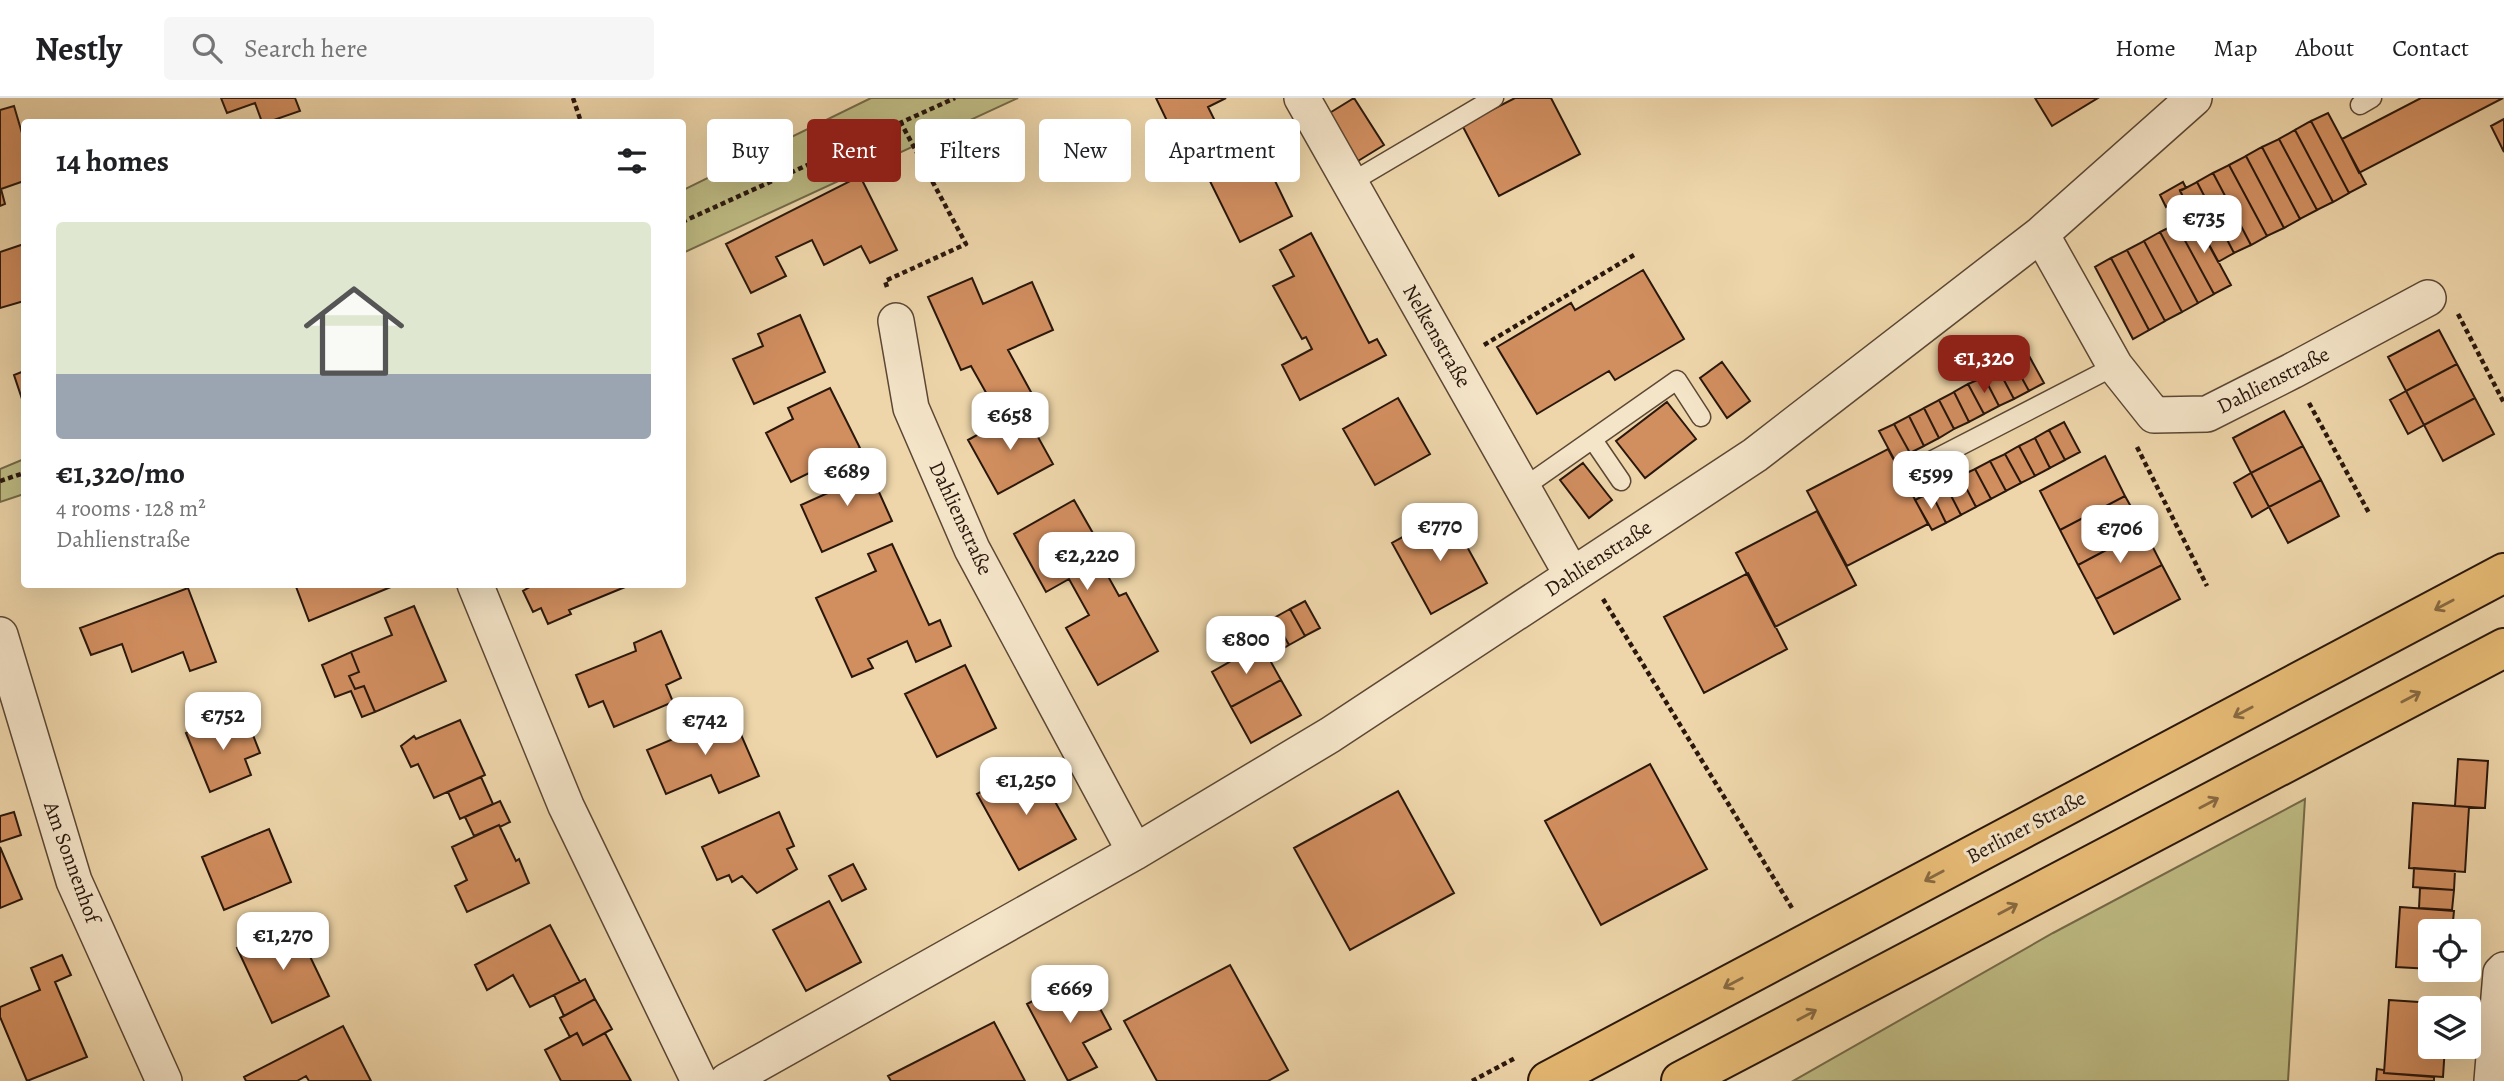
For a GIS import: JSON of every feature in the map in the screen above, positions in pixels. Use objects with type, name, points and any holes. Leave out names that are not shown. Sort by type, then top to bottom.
[{"type":"main road","name":"Berliner Straße","points":[[1548,1081],[2504,573]]},
{"type":"main road","points":[[1681,1081],[2504,648]]},
{"type":"street","name":"Nelkenstraße","points":[[1301,98],[1572,575]]},
{"type":"street","name":"Dahlienstraße","points":[[727,1081],[1135,852],[1330,734],[1755,455],[2041,234],[2194,98]]},
{"type":"street","points":[[2041,234],[2115,366],[2154,415]]},
{"type":"street","name":"Dahlienstraße","points":[[2154,415],[2207,414],[2428,298]]},
{"type":"street","name":"Dahlienstraße","points":[[896,321],[911,408],[972,549],[1135,852]]},
{"type":"street","points":[[477,588],[566,806],[699,1081]]},
{"type":"street","name":"Am Sonnenhof","points":[[0,635],[74,881],[164,1081]]},
{"type":"street","points":[[2491,1081],[2501,973],[2504,970]]},
{"type":"lane","points":[[1350,183],[1494,98]]},
{"type":"lane","points":[[1923,465],[2115,366]]},
{"type":"lane","points":[[1523,488],[1677,380],[1701,416]]},
{"type":"lane","points":[[1593,440],[1622,481]]},
{"type":"path","points":[[573,98],[580,119]]},
{"type":"path","points":[[896,321],[886,281],[966,244],[901,123],[955,98]]},
{"type":"path","points":[[686,220],[807,165]]},
{"type":"path","points":[[1453,364],[1634,255]]},
{"type":"path","points":[[2428,298],[2450,299],[2504,403]]},
{"type":"path","points":[[2292,371],[2369,513]]},
{"type":"path","points":[[2154,415],[2137,448],[2207,586]]},
{"type":"path","points":[[0,481],[21,473]]},
{"type":"path","points":[[1572,575],[1603,599],[1794,912]]},
{"type":"shaded area","points":[[871,98],[1018,98],[973,119],[915,119],[915,146],[901,152],[901,119],[828,119]]},
{"type":"shaded area","points":[[807,129],[807,182],[836,182],[686,252],[686,189],[707,178],[707,182],[793,182],[793,136]]},
{"type":"shaded area","points":[[21,460],[21,495],[0,502],[0,469]]},
{"type":"shaded area","points":[[2305,799],[2288,1081],[1793,1081],[2053,933]]},
{"type":"building","points":[[221,98],[295,98],[300,111],[277,119],[261,119],[255,103],[227,113]]},
{"type":"building","points":[[1156,98],[1226,98],[1208,107],[1214,119],[1166,119]]},
{"type":"building","points":[[1354,98],[1384,145],[1358,161],[1328,114]]},
{"type":"building","points":[[1515,98],[1551,98],[1580,154],[1499,196],[1462,125]]},
{"type":"building","points":[[2035,98],[2098,98],[2052,126]]},
{"type":"building","points":[[2421,98],[2503,98],[2359,173],[2342,139]]},
{"type":"building","points":[[14,106],[21,130],[21,182],[1,189],[5,204],[0,206],[0,110]]},
{"type":"building","points":[[2328,113],[2366,184],[2349,193],[2311,121]]},
{"type":"building","points":[[2504,119],[2504,152],[2491,126]]},
{"type":"building","points":[[2311,121],[2349,193],[2333,202],[2295,130]]},
{"type":"building","points":[[2295,130],[2333,202],[2317,210],[2279,139]]},
{"type":"building","points":[[2279,139],[2317,210],[2300,219],[2262,147]]},
{"type":"building","points":[[2262,147],[2300,219],[2284,228],[2246,156]]},
{"type":"building","points":[[2246,156],[2284,228],[2267,236],[2229,165]]},
{"type":"building","points":[[2229,165],[2267,236],[2251,245],[2213,173]]},
{"type":"building","points":[[2213,173],[2251,245],[2234,253],[2197,182]]},
{"type":"building","points":[[848,182],[863,182],[897,250],[870,263],[861,246],[824,265],[812,240],[776,257],[786,276],[751,293],[726,244]]},
{"type":"building","points":[[1210,182],[1276,182],[1292,216],[1240,242]]},
{"type":"building","points":[[2183,182],[2186,188],[2180,190],[2183,197],[2166,207],[2160,195]]},
{"type":"building","points":[[2197,182],[2234,253],[2218,262],[2180,191]]},
{"type":"building","points":[[2193,215],[2231,285],[2214,294],[2176,224]]},
{"type":"building","points":[[2176,224],[2214,294],[2198,303],[2160,232]]},
{"type":"building","points":[[2160,232],[2198,303],[2182,312],[2144,241]]},
{"type":"building","points":[[1311,233],[1369,343],[1377,339],[1386,355],[1300,400],[1282,365],[1312,349],[1306,337],[1302,339],[1273,286],[1294,276],[1280,250]]},
{"type":"building","points":[[2144,241],[2182,312],[2165,321],[2127,250]]},
{"type":"building","points":[[21,245],[21,302],[0,308],[0,252]]},
{"type":"building","points":[[2127,250],[2165,321],[2149,330],[2111,258]]},
{"type":"building","points":[[2111,258],[2149,330],[2133,339],[2095,267]]},
{"type":"building","points":[[1643,270],[1684,339],[1615,380],[1609,371],[1537,414],[1497,347],[1571,303],[1575,310]]},
{"type":"building","points":[[972,278],[983,304],[1032,282],[1053,330],[1008,350],[1037,403],[1002,421],[971,366],[961,370],[928,297]]},
{"type":"building","points":[[800,315],[825,372],[754,404],[733,359],[763,346],[758,334]]},
{"type":"building","points":[[2439,330],[2457,364],[2406,391],[2388,357]]},
{"type":"building","points":[[2028,354],[2044,383],[2029,391],[2013,362]]},
{"type":"building","points":[[1722,362],[1750,401],[1727,418],[1700,378]]},
{"type":"building","points":[[2013,362],[2029,391],[2014,399],[1998,369]]},
{"type":"building","points":[[2457,364],[2475,398],[2424,425],[2406,391]]},
{"type":"building","points":[[1998,369],[2014,399],[1999,406],[1984,377]]},
{"type":"building","points":[[21,372],[21,396],[14,375]]},
{"type":"building","points":[[1984,377],[1999,406],[1984,414],[1968,384]]},
{"type":"building","points":[[1968,384],[1984,414],[1969,422],[1954,392]]},
{"type":"building","points":[[830,388],[860,448],[791,482],[766,433],[793,419],[788,408]]},
{"type":"building","points":[[2406,391],[2424,425],[2408,434],[2390,400]]},
{"type":"building","points":[[1954,392],[1969,422],[1954,429],[1939,400]]},
{"type":"building","points":[[1398,398],[1430,454],[1375,485],[1343,429]]},
{"type":"building","points":[[2475,398],[2494,434],[2443,461],[2424,425]]},
{"type":"building","points":[[1939,400],[1954,429],[1939,438],[1924,408]]},
{"type":"building","points":[[1667,402],[1696,439],[1645,478],[1616,441]]},
{"type":"building","points":[[1924,408],[1939,438],[1924,446],[1909,416]]},
{"type":"building","points":[[1023,410],[1053,464],[998,494],[968,440]]},
{"type":"building","points":[[2284,411],[2303,446],[2251,473],[2233,438]]},
{"type":"building","points":[[1909,416],[1924,446],[1910,453],[1894,424]]},
{"type":"building","points":[[2064,422],[2080,452],[2065,460],[2049,430]]},
{"type":"building","points":[[1894,424],[1910,453],[1895,461],[1879,431]]},
{"type":"building","points":[[2049,430],[2065,460],[2050,468],[2035,438]]},
{"type":"building","points":[[2035,438],[2050,468],[2035,476],[2019,446]]},
{"type":"building","points":[[2019,446],[2035,476],[2021,483],[2005,454]]},
{"type":"building","points":[[2303,446],[2321,480],[2269,507],[2251,473]]},
{"type":"building","points":[[1888,449],[1928,524],[1847,566],[1807,491]]},
{"type":"building","points":[[2005,454],[2021,483],[2006,491],[1990,461]]},
{"type":"building","points":[[2105,456],[2125,496],[2060,530],[2040,491]]},
{"type":"building","points":[[865,461],[892,521],[822,552],[801,505],[830,492],[824,479]]},
{"type":"building","points":[[1990,461],[2006,491],[1991,499],[1975,469]]},
{"type":"building","points":[[1583,463],[1612,500],[1589,518],[1560,480]]},
{"type":"building","points":[[1975,469],[1991,499],[1976,507],[1960,476]]},
{"type":"building","points":[[2251,473],[2269,507],[2252,517],[2234,483]]},
{"type":"building","points":[[1960,476],[1976,507],[1961,515],[1945,484]]},
{"type":"building","points":[[2321,480],[2339,516],[2288,543],[2269,507]]},
{"type":"building","points":[[1945,484],[1961,515],[1946,523],[1931,492]]},
{"type":"building","points":[[1931,492],[1946,523],[1932,530],[1915,500]]},
{"type":"building","points":[[2125,496],[2144,530],[2078,565],[2060,530]]},
{"type":"building","points":[[1074,500],[1106,556],[1099,560],[1119,596],[1126,593],[1158,651],[1098,685],[1066,628],[1089,615],[1069,579],[1046,592],[1014,534]]},
{"type":"building","points":[[1817,511],[1856,585],[1775,627],[1736,553]]},
{"type":"building","points":[[1448,512],[1487,583],[1431,614],[1392,543]]},
{"type":"building","points":[[2144,530],[2162,565],[2096,599],[2078,565]]},
{"type":"building","points":[[892,544],[929,625],[940,620],[951,646],[916,662],[907,641],[868,659],[873,668],[852,677],[816,598],[876,571],[868,554]]},
{"type":"building","points":[[2162,565],[2180,599],[2114,634],[2096,599]]},
{"type":"building","points":[[1748,573],[1787,649],[1704,693],[1664,617]]},
{"type":"building","points":[[188,588],[216,662],[190,671],[183,652],[132,672],[122,644],[91,655],[80,628]]},
{"type":"building","points":[[297,588],[388,588],[309,621]]},
{"type":"building","points":[[528,588],[623,588],[569,610],[571,614],[548,624],[541,608],[533,612],[523,591]]},
{"type":"building","points":[[1305,601],[1320,628],[1305,636],[1290,609]]},
{"type":"building","points":[[414,606],[446,681],[375,712],[364,686],[355,689],[349,676],[359,672],[351,652],[392,635],[385,618]]},
{"type":"building","points":[[1290,609],[1305,636],[1289,645],[1274,618]]},
{"type":"building","points":[[1276,622],[1289,645],[1274,654],[1261,630]]},
{"type":"building","points":[[661,631],[681,678],[666,685],[673,702],[614,727],[603,701],[589,707],[576,675],[636,651],[634,643]]},
{"type":"building","points":[[1261,644],[1281,680],[1231,707],[1212,672]]},
{"type":"building","points":[[351,652],[359,672],[349,676],[355,689],[364,686],[375,712],[362,717],[351,691],[335,697],[322,665]]},
{"type":"building","points":[[965,665],[996,728],[937,757],[905,694]]},
{"type":"building","points":[[1281,680],[1301,715],[1251,743],[1231,707]]},
{"type":"building","points":[[732,714],[759,776],[719,793],[711,775],[666,794],[647,750]]},
{"type":"building","points":[[227,716],[233,731],[249,725],[260,753],[245,759],[251,775],[210,792],[186,733]]},
{"type":"building","points":[[460,720],[485,775],[434,798],[418,764],[411,767],[401,746],[414,736],[416,739]]},
{"type":"building","points":[[2458,759],[2488,761],[2485,808],[2455,806]]},
{"type":"building","points":[[1034,764],[1076,839],[1019,870],[977,794]]},
{"type":"building","points":[[1650,764],[1707,869],[1601,925],[1545,821]]},
{"type":"building","points":[[481,777],[493,804],[460,819],[448,792]]},
{"type":"building","points":[[1398,791],[1454,893],[1350,950],[1294,848]]},
{"type":"building","points":[[500,801],[510,822],[474,836],[465,817]]},
{"type":"building","points":[[2413,803],[2469,807],[2465,872],[2409,868]]},
{"type":"building","points":[[14,812],[21,835],[0,842],[0,816]]},
{"type":"building","points":[[779,812],[794,846],[787,849],[797,869],[757,893],[742,876],[732,882],[729,875],[717,880],[702,847]]},
{"type":"building","points":[[499,825],[516,861],[519,859],[529,883],[467,912],[455,886],[467,880],[452,847]]},
{"type":"building","points":[[269,829],[291,882],[224,910],[202,857]]},
{"type":"building","points":[[0,847],[22,899],[0,908]]},
{"type":"building","points":[[853,864],[866,889],[842,901],[829,876]]},
{"type":"building","points":[[2414,868],[2455,871],[2454,890],[2413,887]]},
{"type":"building","points":[[2420,888],[2454,890],[2452,910],[2419,908]]},
{"type":"building","points":[[829,901],[861,962],[806,991],[773,930]]},
{"type":"building","points":[[2400,907],[2454,911],[2453,919],[2418,919],[2418,968],[2396,967]]},
{"type":"building","points":[[293,921],[329,996],[272,1023],[237,948]]},
{"type":"building","points":[[550,925],[580,982],[530,1007],[513,975],[487,990],[475,965]]},
{"type":"building","points":[[62,955],[71,975],[55,982],[87,1057],[27,1081],[0,1017],[0,1007],[40,990],[31,968]]},
{"type":"building","points":[[1230,965],[1288,1070],[1268,1081],[1157,1081],[1124,1021]]},
{"type":"building","points":[[1082,975],[1111,1029],[1083,1043],[1097,1067],[1068,1081],[1027,1004]]},
{"type":"building","points":[[585,979],[595,999],[564,1016],[554,995]]},
{"type":"building","points":[[595,999],[612,1029],[583,1045],[577,1033],[570,1037],[560,1018]]},
{"type":"building","points":[[2389,1000],[2418,1002],[2418,1059],[2444,1059],[2443,1077],[2384,1073]]},
{"type":"building","points":[[994,1022],[1025,1081],[891,1081],[888,1076]]},
{"type":"building","points":[[343,1026],[371,1081],[309,1081],[306,1076],[297,1081],[246,1081],[244,1077]]},
{"type":"building","points":[[577,1033],[583,1045],[605,1033],[631,1081],[561,1081],[545,1050]]},
{"type":"building","points":[[2377,1069],[2384,1070],[2384,1073],[2434,1077],[2434,1081],[2376,1081]]}]
